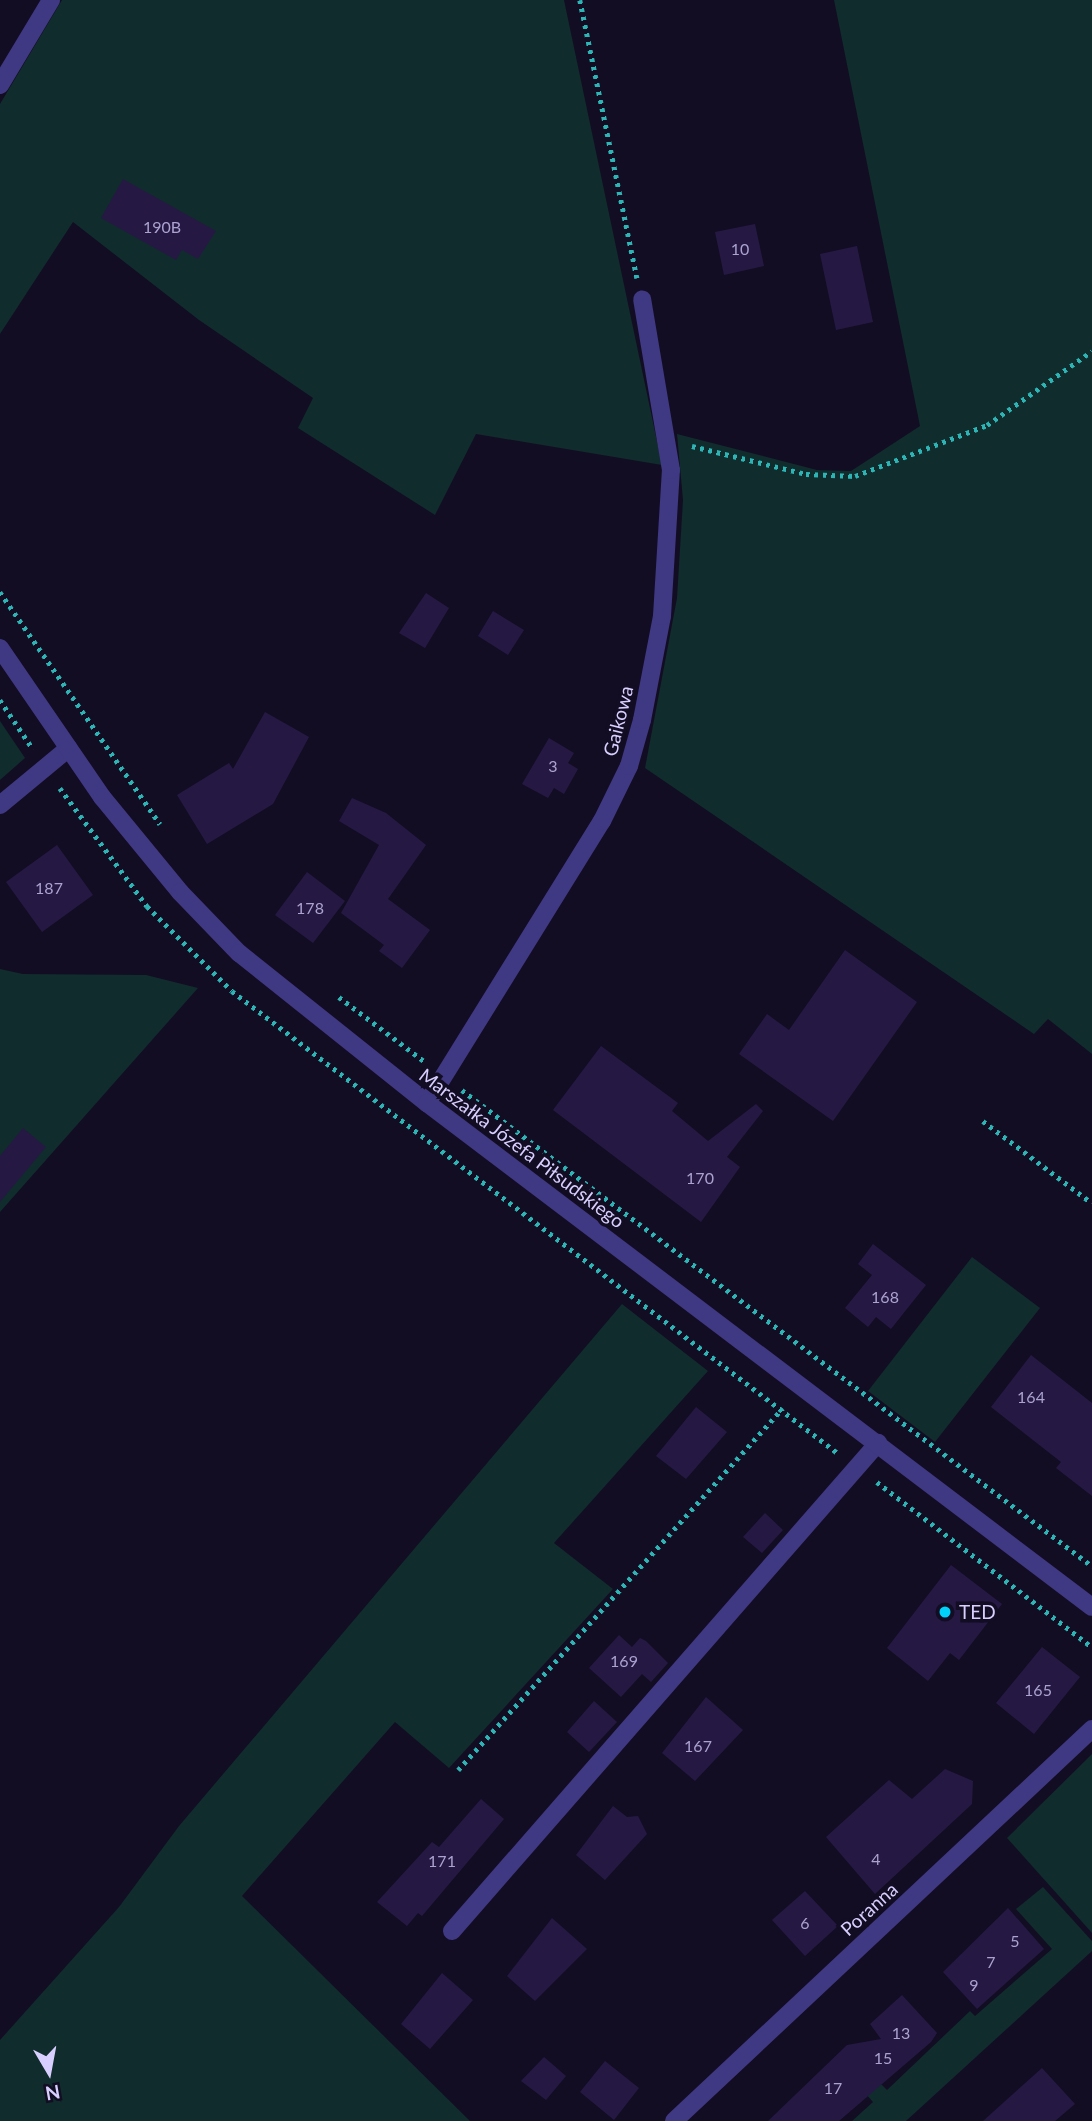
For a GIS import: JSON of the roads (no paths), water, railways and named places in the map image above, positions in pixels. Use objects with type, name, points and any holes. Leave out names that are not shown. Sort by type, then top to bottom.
[{"type":"street","points":[[0,85],[51,0]]},
{"type":"street","name":"Gaikowa","points":[[427,1103],[569,877],[629,766],[665,592],[670,544],[667,440],[642,299]]},
{"type":"street","name":"Marszałka Józefa Piłsudskiego","points":[[0,648],[69,748],[150,857],[206,921],[284,991],[427,1103],[1092,1607]]},
{"type":"street","points":[[0,806],[69,748]]},
{"type":"street","points":[[452,1931],[878,1443]]},
{"type":"street","name":"Poranna","points":[[674,2121],[1092,1729]]},
{"type":"place","name":"TED","points":[[945,1612]]}]
